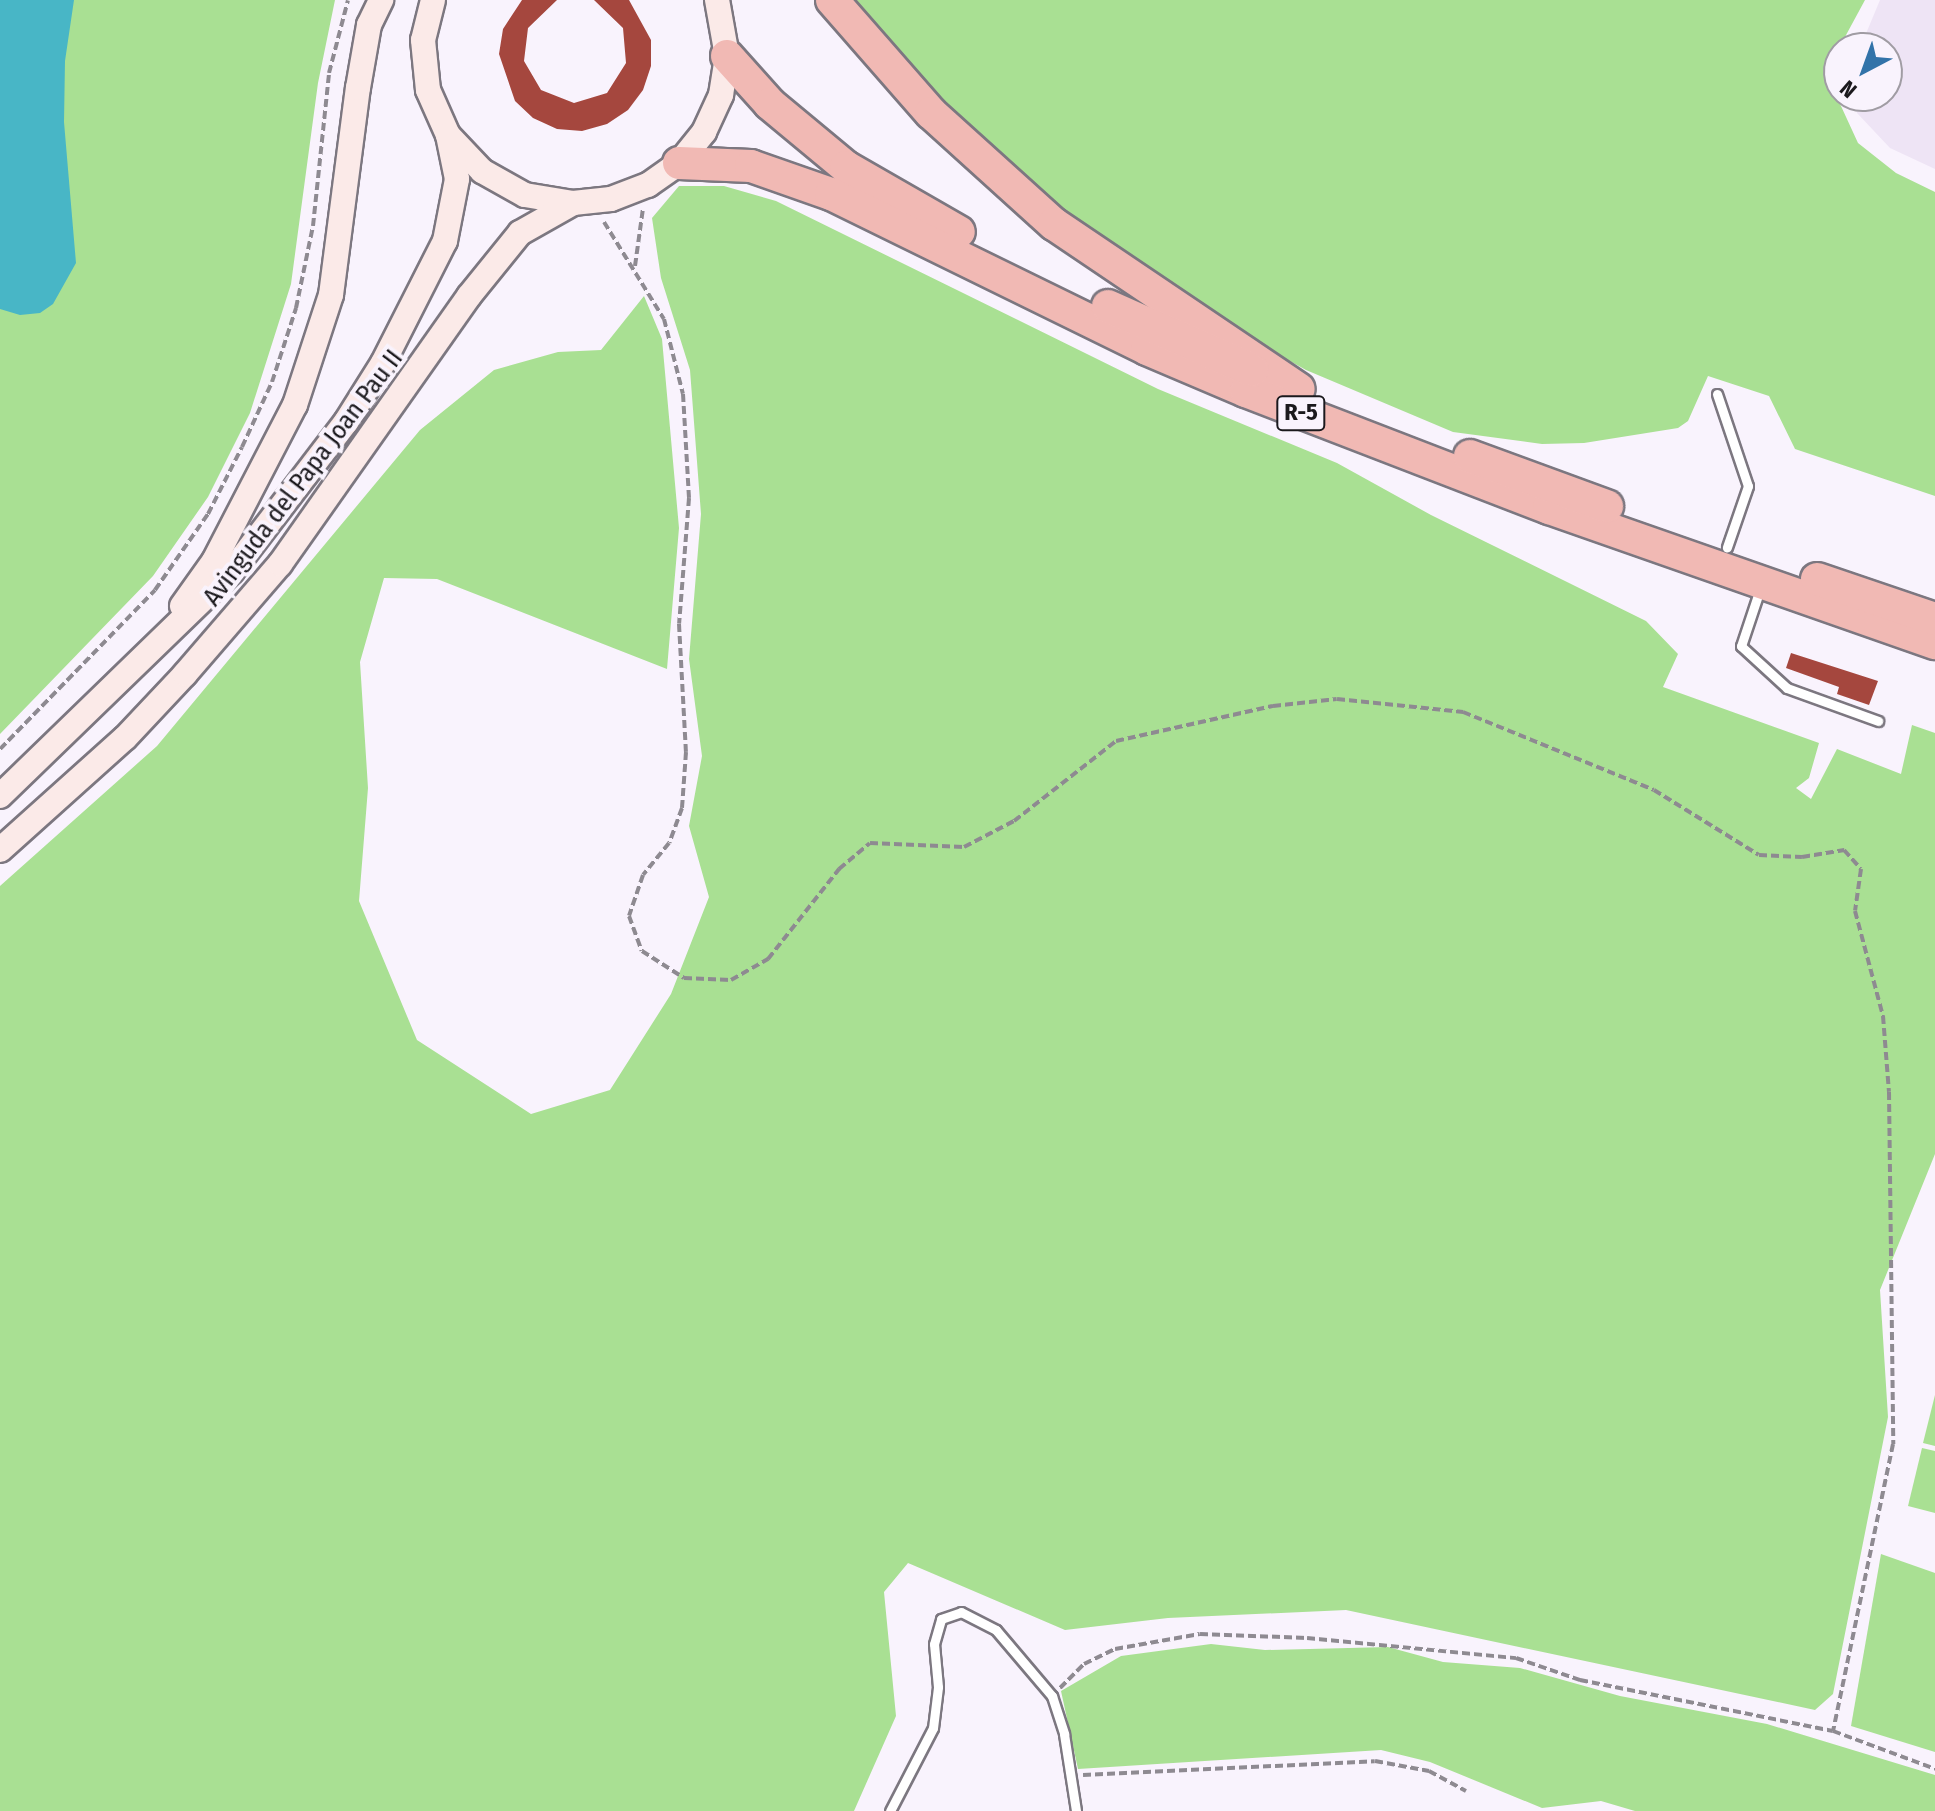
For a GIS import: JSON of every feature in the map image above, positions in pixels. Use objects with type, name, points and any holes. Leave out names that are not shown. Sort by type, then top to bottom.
[{"type":"highway","points":[[832,0],[931,113],[1054,224],[1299,389]]},
{"type":"highway","points":[[727,56],[793,124],[876,186],[1121,313],[1418,438],[1935,619]]},
{"type":"highway","name":"R-5","points":[[679,163],[751,166],[831,194],[1147,349],[1246,391],[1521,498],[1935,643]]},
{"type":"main road","name":"Avinguda del Papa Joan Pau II","points":[[136,669],[214,561],[295,405],[331,295],[358,88],[369,25],[381,0]]},
{"type":"main road","points":[[433,0],[423,40],[428,90],[448,135],[482,171],[525,195],[580,203],[648,185],[679,163],[704,132],[715,107],[727,56],[717,0]]},
{"type":"main road","name":"Avinguda del Papa Joan Pau II","points":[[0,796],[136,669],[232,571],[288,502],[383,363],[445,241],[457,179],[448,135]]},
{"type":"main road","name":"Avinguda del Papa Joan Pau II","points":[[0,850],[125,738],[185,674],[289,552],[469,296],[520,233],[580,203]]},
{"type":"lane","points":[[1717,394],[1748,486],[1727,547]]},
{"type":"lane","points":[[1762,582],[1741,646],[1787,688],[1878,721]]},
{"type":"lane","points":[[890,1811],[933,1728],[938,1687],[934,1644],[941,1619],[961,1612],[996,1630],[1052,1696],[1072,1775],[1076,1811]]},
{"type":"path","points":[[0,749],[155,590],[208,514],[242,447],[272,382],[296,308],[313,226],[329,73],[348,0]]},
{"type":"path","points":[[635,269],[648,185]]},
{"type":"path","points":[[580,203],[635,269],[664,319],[677,358],[689,498],[679,624],[686,752],[682,808],[669,843],[643,875],[629,916],[642,951],[684,978],[731,980],[768,959],[839,869],[870,843],[964,847],[1014,821],[1116,741],[1273,706],[1337,699],[1463,712],[1654,790],[1759,855],[1802,857],[1844,850],[1861,869],[1855,911],[1883,1016],[1889,1092],[1893,1444],[1833,1731]]},
{"type":"path","points":[[1052,1696],[1084,1664],[1115,1649],[1200,1634],[1307,1638],[1516,1658],[1580,1680],[1833,1731],[1935,1769]]},
{"type":"path","points":[[1072,1775],[1375,1761],[1429,1771],[1466,1791]]},
{"type":"shaded area","points":[[1880,0],[1935,0],[1935,169],[1890,148],[1857,113],[1903,112],[1903,32],[1867,32]]},
{"type":"green space","points":[[0,0],[335,0],[318,83],[291,284],[250,413],[208,497],[153,576],[0,734]]},
{"type":"green space","points":[[847,0],[1865,0],[1848,32],[1823,32],[1823,112],[1844,112],[1858,143],[1896,173],[1935,192],[1935,496],[1795,449],[1769,396],[1708,376],[1688,421],[1678,428],[1584,443],[1542,444],[1453,432],[1306,370],[1159,288],[969,137]]},
{"type":"green space","points":[[679,186],[724,186],[776,201],[1158,389],[1337,463],[1431,515],[1646,621],[1678,654],[1663,687],[1819,743],[1809,778],[1796,788],[1811,799],[1837,749],[1901,774],[1912,725],[1935,733],[1935,1154],[1880,1290],[1888,1417],[1833,1694],[1815,1710],[1346,1610],[1168,1618],[1065,1630],[908,1563],[884,1592],[896,1716],[854,1811],[0,1811],[0,886],[157,746],[420,430],[494,370],[558,352],[601,350],[644,296],[662,339],[679,528],[667,669],[437,579],[384,578],[360,662],[368,788],[359,901],[417,1040],[531,1114],[610,1090],[671,994],[709,897],[689,826],[702,756],[689,659],[701,514],[690,370],[661,278],[652,218]]},
{"type":"green space","points":[[1935,1395],[1935,1446],[1923,1443]]},
{"type":"green space","points":[[1922,1448],[1935,1451],[1935,1513],[1908,1506]]},
{"type":"green space","points":[[1881,1554],[1935,1573],[1935,1752],[1851,1726]]},
{"type":"green space","points":[[1211,1644],[1265,1650],[1388,1647],[1443,1662],[1520,1668],[1620,1696],[1767,1724],[1935,1775],[1935,1811],[1635,1811],[1601,1801],[1542,1808],[1430,1762],[1381,1750],[1078,1769],[1061,1691],[1121,1656]]},
{"type":"water","points":[[0,0],[74,0],[65,61],[64,122],[76,263],[53,304],[40,313],[20,315],[0,309]]},
{"type":"building","points":[[522,0],[557,0],[528,28],[524,61],[541,90],[574,103],[607,93],[626,63],[623,28],[594,0],[629,0],[651,40],[651,66],[643,90],[628,110],[607,124],[582,131],[557,129],[533,118],[515,101],[499,54],[503,29]]},
{"type":"building","points":[[1791,653],[1878,681],[1869,705],[1837,694],[1839,687],[1786,668]]}]
